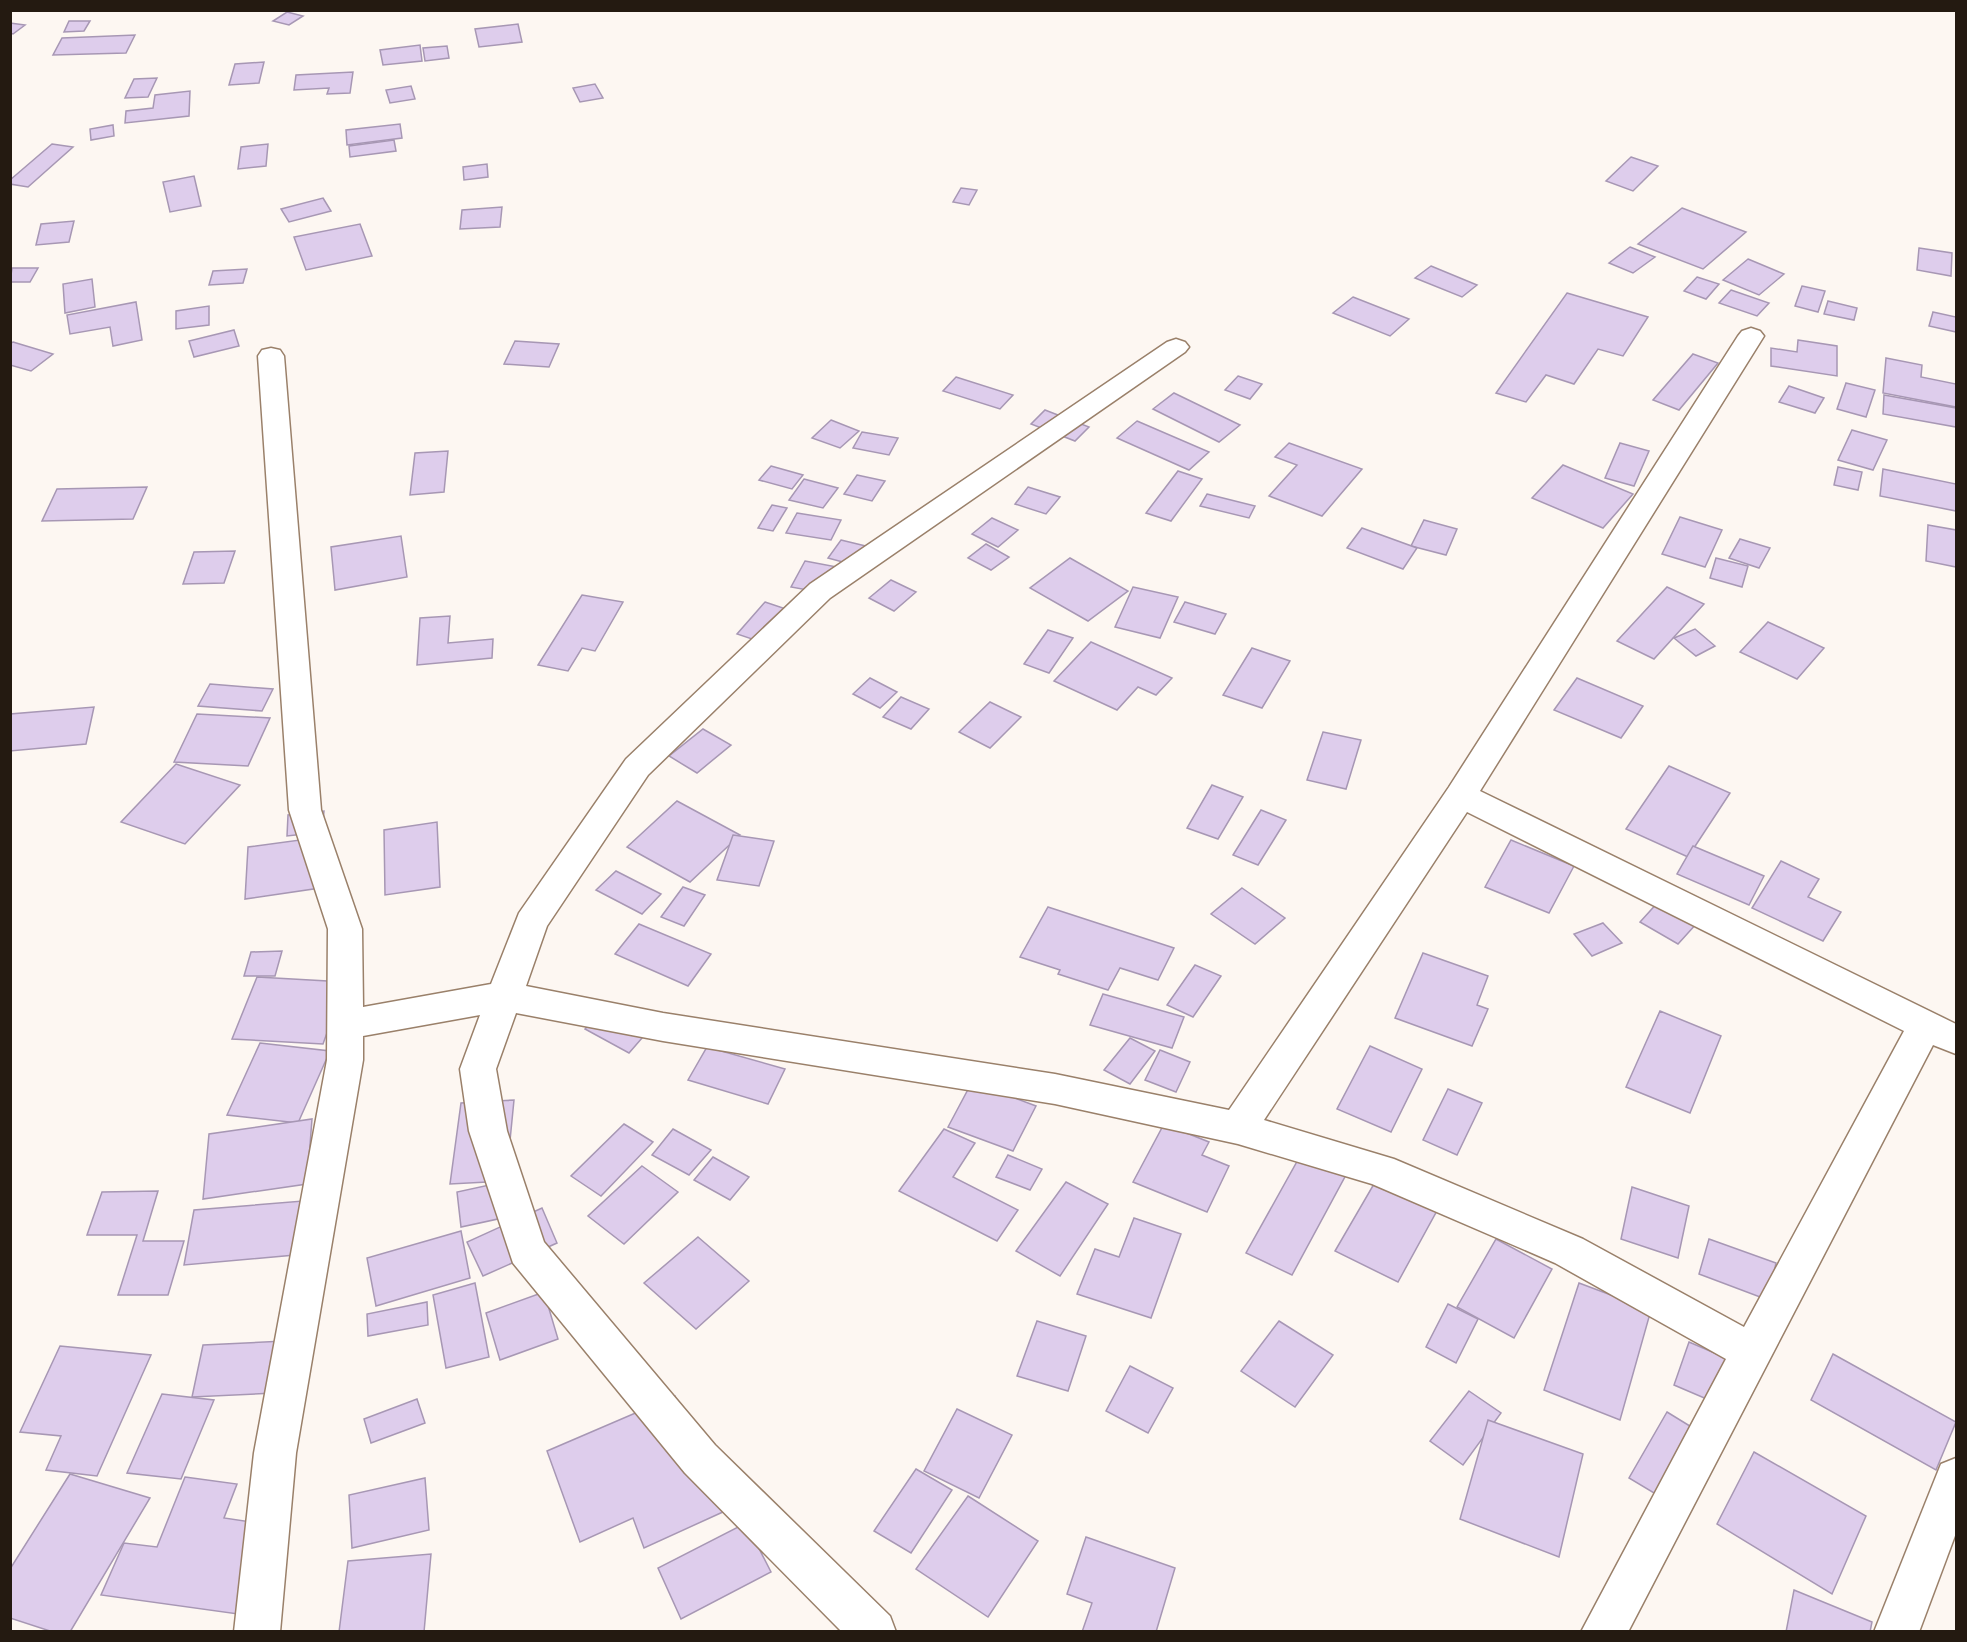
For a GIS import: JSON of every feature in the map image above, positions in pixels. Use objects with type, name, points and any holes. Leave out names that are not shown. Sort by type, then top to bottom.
[{"type":"street","points":[[1238,1128],[1461,795],[1751,336]]},
{"type":"street","points":[[874,1632],[700,1459],[527,1251],[488,1131],[478,1069],[531,922],[637,767],[820,591],[1176,346]]},
{"type":"street","points":[[257,1632],[275,1453],[345,1060],[345,928],[305,810],[271,356]]},
{"type":"street","points":[[1461,795],[1941,1032],[1752,1352],[1603,1632]]},
{"type":"street","points":[[344,1025],[504,996],[663,1027],[1055,1089],[1238,1128],[1380,1170],[1569,1251],[1752,1352]]},
{"type":"street","points":[[1896,1632],[1956,1478]]},
{"type":"building","points":[[287,12],[303,16],[289,25],[273,21]]},
{"type":"building","points":[[69,21],[90,21],[84,31],[64,32]]},
{"type":"building","points":[[10,23],[25,25],[13,34],[10,33]]},
{"type":"building","points":[[518,24],[522,42],[479,47],[475,29]]},
{"type":"building","points":[[135,35],[126,53],[53,55],[62,38]]},
{"type":"building","points":[[420,45],[422,61],[383,65],[380,50]]},
{"type":"building","points":[[447,46],[449,58],[425,61],[423,48]]},
{"type":"building","points":[[264,62],[259,83],[229,85],[235,64]]},
{"type":"building","points":[[353,72],[350,93],[327,94],[329,88],[294,90],[296,75]]},
{"type":"building","points":[[157,78],[148,97],[125,98],[134,79]]},
{"type":"building","points":[[595,84],[603,98],[580,102],[573,88]]},
{"type":"building","points":[[411,86],[415,99],[390,103],[386,90]]},
{"type":"building","points":[[190,91],[189,116],[125,123],[126,111],[153,108],[155,95]]},
{"type":"building","points":[[400,124],[402,138],[347,145],[346,130]]},
{"type":"building","points":[[113,125],[114,136],[91,140],[90,129]]},
{"type":"building","points":[[394,140],[396,151],[350,157],[349,146]]},
{"type":"building","points":[[52,144],[73,147],[28,187],[10,184],[10,180]]},
{"type":"building","points":[[268,144],[266,166],[238,169],[241,147]]},
{"type":"building","points":[[1631,157],[1658,166],[1633,191],[1606,181]]},
{"type":"building","points":[[487,164],[488,177],[464,180],[463,167]]},
{"type":"building","points":[[194,176],[201,206],[170,212],[163,182]]},
{"type":"building","points":[[961,188],[977,190],[969,205],[953,202]]},
{"type":"building","points":[[323,198],[331,211],[289,222],[281,209]]},
{"type":"building","points":[[502,207],[500,227],[460,229],[462,210]]},
{"type":"building","points":[[1682,208],[1746,232],[1703,269],[1638,244]]},
{"type":"building","points":[[74,221],[69,242],[36,245],[41,224]]},
{"type":"building","points":[[360,224],[372,256],[306,270],[294,237]]},
{"type":"building","points":[[1630,247],[1655,257],[1633,273],[1609,263]]},
{"type":"building","points":[[1919,248],[1952,253],[1951,276],[1917,270]]},
{"type":"building","points":[[1748,259],[1784,274],[1759,295],[1723,280]]},
{"type":"building","points":[[1431,266],[1477,285],[1462,297],[1415,278]]},
{"type":"building","points":[[12,268],[38,268],[30,282],[10,282]]},
{"type":"building","points":[[247,269],[243,283],[209,285],[213,271]]},
{"type":"building","points":[[1697,277],[1719,284],[1706,299],[1684,291]]},
{"type":"building","points":[[92,279],[95,307],[65,313],[63,284]]},
{"type":"building","points":[[1802,286],[1825,291],[1818,312],[1795,306]]},
{"type":"building","points":[[1731,290],[1769,303],[1757,316],[1719,303]]},
{"type":"building","points":[[1567,293],[1648,317],[1623,356],[1598,349],[1574,384],[1546,375],[1526,402],[1496,393]]},
{"type":"building","points":[[1353,297],[1409,319],[1390,336],[1333,313]]},
{"type":"building","points":[[1828,301],[1857,308],[1854,320],[1824,314]]},
{"type":"building","points":[[136,302],[142,340],[113,346],[110,327],[70,334],[67,315]]},
{"type":"building","points":[[209,306],[209,325],[176,329],[176,311]]},
{"type":"building","points":[[1933,312],[1956,317],[1956,332],[1929,326]]},
{"type":"building","points":[[234,330],[239,346],[194,357],[189,341]]},
{"type":"building","points":[[1798,340],[1837,346],[1837,376],[1771,366],[1771,348],[1797,352]]},
{"type":"building","points":[[515,341],[559,344],[549,367],[504,364]]},
{"type":"building","points":[[13,342],[53,354],[31,371],[10,365],[10,344]]},
{"type":"building","points":[[1693,354],[1718,363],[1679,410],[1653,400]]},
{"type":"building","points":[[1886,358],[1922,365],[1921,377],[1956,384],[1956,407],[1883,393]]},
{"type":"building","points":[[1238,376],[1262,384],[1250,399],[1225,390]]},
{"type":"building","points":[[956,377],[1013,395],[1000,409],[943,391]]},
{"type":"building","points":[[1846,383],[1875,390],[1866,417],[1837,409]]},
{"type":"building","points":[[1789,386],[1824,398],[1815,413],[1779,402]]},
{"type":"building","points":[[1174,393],[1240,425],[1219,442],[1153,409]]},
{"type":"building","points":[[1884,395],[1956,408],[1956,427],[1883,414]]},
{"type":"building","points":[[1045,410],[1089,427],[1075,441],[1031,424]]},
{"type":"building","points":[[831,420],[859,431],[840,448],[812,438]]},
{"type":"building","points":[[1137,421],[1209,452],[1189,470],[1117,438]]},
{"type":"building","points":[[1852,430],[1887,440],[1873,470],[1838,460]]},
{"type":"building","points":[[862,432],[898,438],[889,455],[853,448]]},
{"type":"building","points":[[1289,443],[1362,469],[1322,516],[1269,496],[1297,465],[1275,457]]},
{"type":"building","points":[[1620,443],[1649,451],[1634,486],[1605,478]]},
{"type":"building","points":[[448,451],[444,492],[410,495],[415,453]]},
{"type":"building","points":[[1563,465],[1633,494],[1603,528],[1532,498]]},
{"type":"building","points":[[771,466],[803,475],[792,489],[759,480]]},
{"type":"building","points":[[1838,467],[1862,472],[1858,490],[1834,485]]},
{"type":"building","points":[[1883,469],[1956,484],[1956,511],[1880,496]]},
{"type":"building","points":[[1178,471],[1202,479],[1171,521],[1146,513]]},
{"type":"building","points":[[857,475],[885,481],[872,501],[844,494]]},
{"type":"building","points":[[804,479],[838,488],[823,508],[789,500]]},
{"type":"building","points":[[147,487],[133,519],[42,521],[57,489]]},
{"type":"building","points":[[1028,487],[1060,497],[1046,514],[1015,504]]},
{"type":"building","points":[[1207,494],[1255,506],[1249,518],[1200,506]]},
{"type":"building","points":[[772,505],[787,508],[773,531],[758,528]]},
{"type":"building","points":[[797,513],[841,520],[831,540],[786,533]]},
{"type":"building","points":[[1680,517],[1722,530],[1705,567],[1662,554]]},
{"type":"building","points":[[992,518],[1018,530],[998,547],[972,534]]},
{"type":"building","points":[[1424,520],[1457,529],[1446,555],[1411,546]]},
{"type":"building","points":[[1928,525],[1956,530],[1956,567],[1926,561]]},
{"type":"building","points":[[1362,528],[1417,548],[1403,569],[1347,548]]},
{"type":"building","points":[[401,536],[407,577],[335,590],[331,547]]},
{"type":"building","points":[[1740,539],[1770,548],[1759,568],[1729,558]]},
{"type":"building","points":[[841,540],[874,548],[861,567],[828,558]]},
{"type":"building","points":[[986,544],[1009,557],[991,570],[968,558]]},
{"type":"building","points":[[235,551],[224,583],[183,584],[194,552]]},
{"type":"building","points":[[1070,558],[1128,591],[1088,621],[1030,588]]},
{"type":"building","points":[[1716,558],[1748,566],[1742,587],[1710,578]]},
{"type":"building","points":[[805,561],[837,567],[824,593],[791,587]]},
{"type":"building","points":[[891,580],[916,592],[894,611],[869,598]]},
{"type":"building","points":[[1133,587],[1178,597],[1160,638],[1115,627]]},
{"type":"building","points":[[1667,587],[1704,604],[1654,659],[1617,641]]},
{"type":"building","points":[[582,595],[623,602],[595,651],[582,648],[568,671],[538,665]]},
{"type":"building","points":[[765,602],[795,612],[767,644],[737,634]]},
{"type":"building","points":[[1185,602],[1226,614],[1215,634],[1174,622]]},
{"type":"building","points":[[450,616],[448,643],[493,639],[492,658],[417,665],[420,618]]},
{"type":"building","points":[[1768,622],[1824,648],[1797,679],[1740,652]]},
{"type":"building","points":[[1695,629],[1715,646],[1696,656],[1674,638]]},
{"type":"building","points":[[1048,630],[1073,638],[1049,673],[1024,664]]},
{"type":"building","points":[[1091,642],[1172,678],[1156,695],[1138,687],[1117,710],[1054,681]]},
{"type":"building","points":[[1252,648],[1290,661],[1262,708],[1223,695]]},
{"type":"building","points":[[870,678],[897,692],[880,708],[853,694]]},
{"type":"building","points":[[1577,678],[1643,706],[1621,738],[1554,710]]},
{"type":"building","points":[[210,684],[273,689],[262,711],[198,706]]},
{"type":"building","points":[[901,697],[929,709],[911,729],[883,717]]},
{"type":"building","points":[[990,702],[1021,717],[990,748],[959,732]]},
{"type":"building","points":[[94,707],[86,744],[10,751],[10,714]]},
{"type":"building","points":[[197,714],[270,718],[248,766],[174,762]]},
{"type":"building","points":[[703,729],[731,745],[697,773],[669,756]]},
{"type":"building","points":[[1323,732],[1361,740],[1346,789],[1307,780]]},
{"type":"building","points":[[176,764],[240,785],[185,844],[121,822]]},
{"type":"building","points":[[1669,766],[1730,793],[1688,857],[1626,829]]},
{"type":"building","points":[[1212,785],[1243,797],[1218,839],[1187,828]]},
{"type":"building","points":[[677,801],[740,835],[690,882],[627,847]]},
{"type":"building","points":[[1261,810],[1286,820],[1258,865],[1233,855]]},
{"type":"building","points":[[324,811],[322,832],[287,836],[288,815]]},
{"type":"building","points":[[437,822],[440,887],[385,895],[384,830]]},
{"type":"building","points":[[733,835],[774,841],[759,886],[717,880]]},
{"type":"building","points":[[322,837],[320,888],[245,899],[248,847]]},
{"type":"building","points":[[1511,840],[1574,866],[1549,913],[1485,887]]},
{"type":"building","points":[[1693,846],[1764,876],[1749,905],[1677,874]]},
{"type":"building","points":[[1781,861],[1819,879],[1808,897],[1841,912],[1823,941],[1752,908]]},
{"type":"building","points":[[616,871],[661,894],[642,914],[596,890]]},
{"type":"building","points":[[683,887],[705,895],[684,926],[661,917]]},
{"type":"building","points":[[1242,888],[1285,918],[1255,944],[1211,914]]},
{"type":"building","points":[[1660,900],[1698,922],[1678,944],[1640,922]]},
{"type":"building","points":[[1048,907],[1174,948],[1158,980],[1120,968],[1108,990],[1058,974],[1060,970],[1020,957]]},
{"type":"building","points":[[1603,923],[1622,943],[1592,956],[1574,934]]},
{"type":"building","points":[[639,924],[711,954],[688,986],[615,954]]},
{"type":"building","points":[[282,951],[275,976],[244,976],[251,952]]},
{"type":"building","points":[[1423,953],[1488,976],[1477,1005],[1488,1009],[1472,1046],[1395,1018]]},
{"type":"building","points":[[1195,965],[1221,976],[1193,1017],[1167,1005]]},
{"type":"building","points":[[257,977],[345,982],[323,1044],[232,1039]]},
{"type":"building","points":[[1103,994],[1184,1017],[1172,1048],[1090,1025]]},
{"type":"building","points":[[605,1007],[649,1030],[629,1053],[585,1029]]},
{"type":"building","points":[[1660,1011],[1721,1036],[1690,1113],[1626,1087]]},
{"type":"building","points":[[1130,1038],[1155,1051],[1130,1084],[1104,1070]]},
{"type":"building","points":[[260,1043],[330,1051],[298,1123],[227,1115]]},
{"type":"building","points":[[1370,1046],[1422,1069],[1391,1132],[1337,1109]]},
{"type":"building","points":[[707,1047],[785,1069],[768,1104],[688,1080]]},
{"type":"building","points":[[1160,1050],[1190,1062],[1176,1092],[1145,1080]]},
{"type":"building","points":[[972,1082],[1036,1106],[1013,1151],[948,1127]]},
{"type":"building","points":[[1448,1089],[1482,1103],[1457,1155],[1423,1140]]},
{"type":"building","points":[[514,1100],[506,1181],[450,1184],[461,1103]]},
{"type":"building","points":[[312,1119],[307,1184],[203,1199],[209,1134]]},
{"type":"building","points":[[624,1124],[653,1142],[601,1196],[571,1176]]},
{"type":"building","points":[[1164,1124],[1209,1142],[1202,1155],[1229,1166],[1207,1212],[1133,1182]]},
{"type":"building","points":[[673,1129],[711,1150],[689,1175],[652,1155]]},
{"type":"building","points":[[944,1129],[975,1143],[953,1177],[1018,1210],[997,1241],[899,1191]]},
{"type":"building","points":[[1309,1140],[1354,1160],[1292,1275],[1246,1253]]},
{"type":"building","points":[[1008,1155],[1042,1169],[1030,1190],[996,1177]]},
{"type":"building","points":[[713,1157],[749,1177],[730,1200],[694,1180]]},
{"type":"building","points":[[642,1166],[678,1192],[624,1244],[588,1216]]},
{"type":"building","points":[[1378,1177],[1439,1207],[1398,1282],[1335,1251]]},
{"type":"building","points":[[517,1179],[521,1214],[461,1227],[457,1192]]},
{"type":"building","points":[[1066,1182],[1108,1204],[1060,1276],[1016,1251]]},
{"type":"building","points":[[1632,1187],[1689,1206],[1678,1258],[1621,1239]]},
{"type":"building","points":[[158,1191],[143,1241],[184,1241],[168,1295],[118,1295],[137,1235],[87,1235],[102,1192]]},
{"type":"building","points":[[303,1201],[295,1255],[184,1265],[194,1210]]},
{"type":"building","points":[[542,1208],[557,1243],[483,1276],[467,1242]]},
{"type":"building","points":[[1134,1218],[1181,1234],[1151,1318],[1077,1294],[1095,1249],[1119,1257]]},
{"type":"building","points":[[461,1231],[470,1278],[376,1306],[367,1258]]},
{"type":"building","points":[[698,1237],[749,1281],[696,1329],[644,1283]]},
{"type":"building","points":[[1496,1239],[1552,1269],[1514,1338],[1457,1307]]},
{"type":"building","points":[[1709,1239],[1776,1263],[1768,1300],[1699,1274]]},
{"type":"building","points":[[475,1283],[489,1357],[446,1368],[433,1295]]},
{"type":"building","points":[[1579,1283],[1651,1310],[1620,1420],[1544,1390]]},
{"type":"building","points":[[544,1292],[558,1339],[500,1360],[486,1313]]},
{"type":"building","points":[[427,1302],[428,1325],[368,1336],[367,1314]]},
{"type":"building","points":[[1448,1304],[1478,1319],[1456,1363],[1426,1347]]},
{"type":"building","points":[[1037,1321],[1086,1336],[1068,1391],[1017,1376]]},
{"type":"building","points":[[1279,1321],[1333,1355],[1295,1407],[1241,1371]]},
{"type":"building","points":[[284,1341],[274,1393],[192,1397],[203,1345]]},
{"type":"building","points":[[1689,1342],[1731,1360],[1716,1403],[1674,1385]]},
{"type":"building","points":[[60,1346],[151,1355],[97,1476],[46,1470],[61,1436],[20,1432]]},
{"type":"building","points":[[1833,1354],[1956,1422],[1936,1470],[1811,1400]]},
{"type":"building","points":[[1130,1366],[1173,1388],[1148,1433],[1106,1411]]},
{"type":"building","points":[[1469,1391],[1501,1413],[1463,1465],[1430,1441]]},
{"type":"building","points":[[162,1394],[214,1400],[181,1479],[127,1473]]},
{"type":"building","points":[[675,1396],[725,1511],[644,1548],[633,1518],[580,1542],[547,1451]]},
{"type":"building","points":[[417,1399],[425,1423],[371,1443],[364,1419]]},
{"type":"building","points":[[957,1409],[1012,1435],[979,1498],[924,1471]]},
{"type":"building","points":[[1667,1412],[1716,1442],[1679,1508],[1629,1478]]},
{"type":"building","points":[[1488,1420],[1583,1454],[1559,1557],[1460,1519]]},
{"type":"building","points":[[1754,1452],[1866,1516],[1832,1594],[1717,1524]]},
{"type":"building","points":[[916,1469],[952,1490],[911,1553],[874,1531]]},
{"type":"building","points":[[70,1474],[150,1498],[70,1632],[53,1632],[10,1618],[10,1569]]},
{"type":"building","points":[[185,1477],[237,1484],[224,1518],[271,1525],[238,1614],[101,1595],[124,1543],[157,1547]]},
{"type":"building","points":[[425,1478],[429,1530],[352,1548],[349,1495]]},
{"type":"building","points":[[968,1496],[1038,1541],[988,1617],[916,1569]]},
{"type":"building","points":[[746,1523],[771,1572],[681,1619],[658,1568]]},
{"type":"building","points":[[1086,1537],[1175,1568],[1156,1632],[1082,1632],[1092,1603],[1067,1594]]},
{"type":"building","points":[[431,1554],[424,1632],[339,1632],[348,1561]]},
{"type":"building","points":[[1794,1590],[1872,1622],[1870,1632],[1786,1632]]}]
